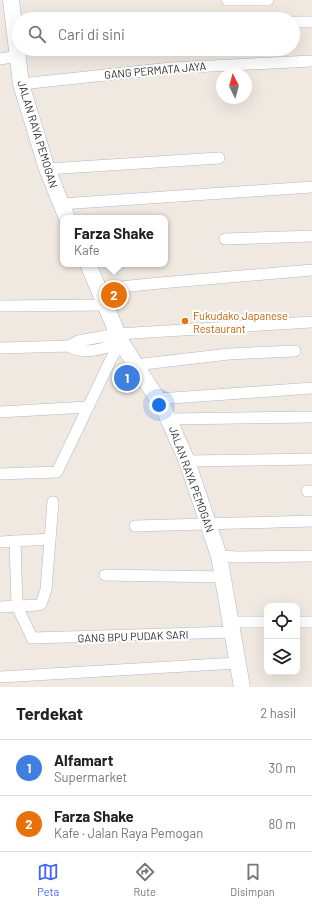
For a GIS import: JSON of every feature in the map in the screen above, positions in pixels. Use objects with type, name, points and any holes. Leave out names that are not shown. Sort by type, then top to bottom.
[{"type":"street","name":"JALAN RAYA PEMOGAN","points":[[11,0],[13,12]]},
{"type":"street","points":[[227,0],[268,0]]},
{"type":"street","points":[[300,22],[312,22]]},
{"type":"street","name":"JALAN RAYA PEMOGAN","points":[[18,56],[22,84],[47,169],[64,211]]},
{"type":"street","points":[[0,59],[18,56]]},
{"type":"street","name":"GANG PERMATA JAYA","points":[[22,84],[171,68],[312,61]]},
{"type":"street","points":[[47,169],[219,158]]},
{"type":"street","points":[[64,211],[312,186]]},
{"type":"street","points":[[225,239],[312,236]]},
{"type":"street","name":"JALAN RAYA PEMOGAN","points":[[89,267],[107,305],[120,340],[170,419],[187,460],[210,524],[219,556],[233,627],[237,663],[242,687]]},
{"type":"street","points":[[100,290],[160,282],[312,270]]},
{"type":"street","points":[[0,306],[107,305]]},
{"type":"street","points":[[0,348],[69,346],[78,350],[95,350],[120,340],[312,322]]},
{"type":"street","points":[[0,474],[57,472],[120,340]]},
{"type":"street","points":[[135,365],[229,354],[295,351]]},
{"type":"street","points":[[158,399],[312,388]]},
{"type":"street","points":[[0,412],[87,407]]},
{"type":"street","points":[[170,419],[312,417]]},
{"type":"street","points":[[187,460],[312,459]]},
{"type":"street","points":[[0,607],[38,605],[43,600],[46,590],[54,502]]},
{"type":"street","points":[[135,526],[312,521]]},
{"type":"street","points":[[0,542],[50,539]]},
{"type":"street","points":[[15,541],[17,606]]},
{"type":"street","points":[[219,556],[312,556]]},
{"type":"street","points":[[105,575],[223,577]]},
{"type":"street","name":"GANG BPU PUDAK SARI","points":[[17,606],[32,638],[233,627],[264,622]]},
{"type":"street","points":[[300,622],[312,622]]},
{"type":"street","points":[[0,678],[237,663]]},
{"type":"place","name":"Farza Shake","points":[[114,295]]},
{"type":"place","name":"Fukudako Japanese Restaurant","points":[[185,321]]},
{"type":"place","name":"Alfamart","points":[[127,378]]}]
